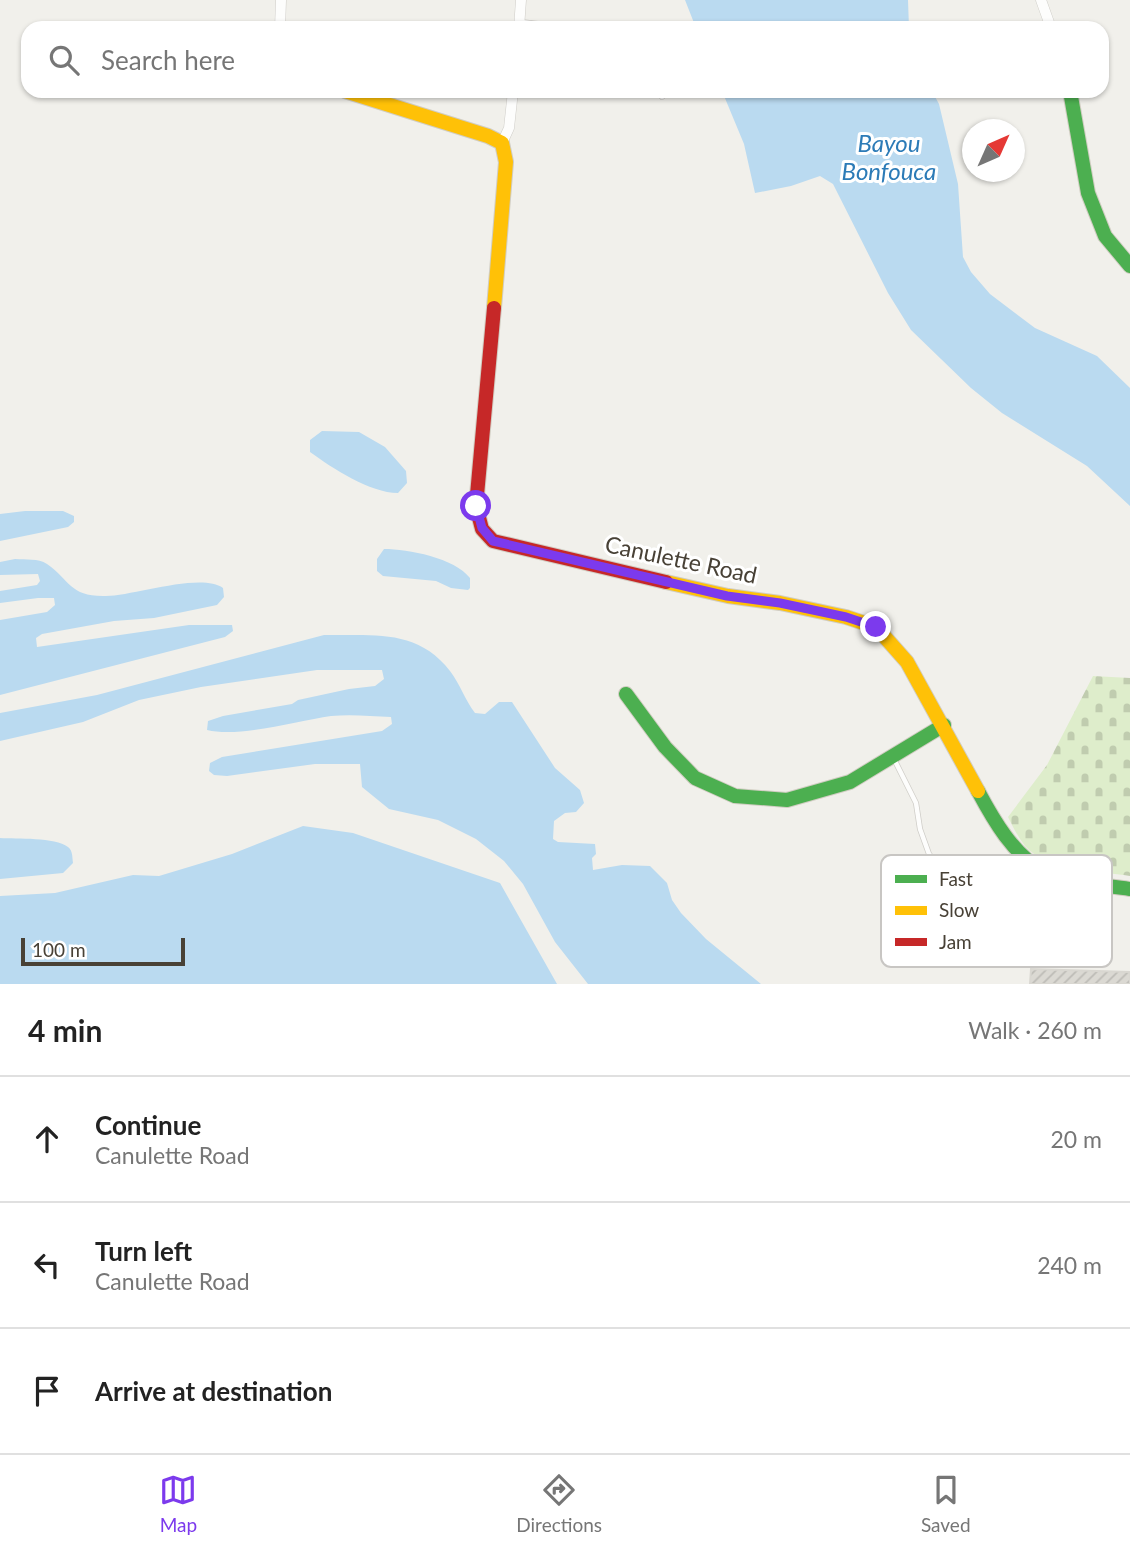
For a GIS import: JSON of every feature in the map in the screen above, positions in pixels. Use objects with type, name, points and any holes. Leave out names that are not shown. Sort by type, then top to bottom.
[{"type":"street","points":[[280,21],[281,0]]},
{"type":"street","points":[[520,21],[521,0]]},
{"type":"street","points":[[1041,0],[1048,21]]},
{"type":"street","points":[[367,98],[488,136],[502,144]]},
{"type":"street","name":"Canulette Road","points":[[512,98],[509,128],[502,144],[506,163],[476,506],[482,528],[493,541],[727,596],[820,611],[876,627],[907,662],[988,807],[1021,855]]},
{"type":"street","points":[[1070,98],[1088,192],[1105,236],[1130,265]]},
{"type":"street","points":[[626,694],[665,747],[695,778],[735,796],[787,800],[850,782],[944,725]]},
{"type":"street","name":"Canulette Road","points":[[1112,886],[1130,889]]},
{"type":"lane","points":[[892,755],[916,803],[920,828],[930,855]]},
{"type":"green space","points":[[1093,676],[1130,678],[1130,876],[1112,874],[1112,855],[1035,855],[1025,846],[1008,817],[1047,765]]},
{"type":"water","points":[[685,0],[908,0],[909,21],[693,21]]},
{"type":"water","name":"Bayou Bonfouca","points":[[725,98],[936,98],[958,184],[963,257],[971,272],[990,294],[1035,328],[1097,356],[1130,388],[1130,506],[1087,466],[1002,413],[971,388],[911,330],[888,293],[833,184],[820,176],[791,186],[755,193],[744,144]]},
{"type":"water","points":[[322,431],[359,432],[385,447],[406,471],[407,483],[398,493],[387,492],[340,472],[310,452],[310,440]]},
{"type":"water","points":[[63,511],[74,516],[74,522],[68,527],[0,541],[0,514]]},
{"type":"water","points":[[384,549],[418,553],[443,560],[470,578],[470,588],[451,588],[436,581],[383,576],[377,571],[377,559]]},
{"type":"water","points":[[15,559],[43,562],[78,591],[94,596],[118,595],[199,582],[223,588],[224,597],[217,605],[154,618],[114,621],[42,634],[36,638],[37,647],[189,625],[232,625],[233,631],[225,637],[0,695],[0,620],[47,612],[55,605],[54,598],[0,603],[0,591],[37,585],[40,581],[38,574],[0,575],[0,562]]},
{"type":"water","points":[[324,635],[393,637],[423,647],[450,671],[475,713],[485,714],[499,702],[512,702],[555,768],[580,790],[584,803],[576,812],[565,813],[554,821],[553,839],[558,842],[595,844],[593,870],[622,865],[650,866],[667,883],[672,900],[681,913],[706,939],[761,984],[588,984],[555,942],[523,884],[504,861],[476,839],[438,820],[389,809],[362,787],[360,764],[315,764],[227,776],[214,775],[209,771],[210,763],[222,757],[382,731],[392,724],[391,717],[338,715],[235,732],[207,730],[208,721],[223,716],[375,686],[384,679],[382,670],[317,670],[201,687],[139,700],[83,722],[0,741],[0,713],[97,695]]},
{"type":"water","points":[[303,826],[353,833],[500,883],[557,984],[0,984],[0,896],[55,893],[133,875],[159,876],[232,854]]},
{"type":"water","points":[[0,838],[45,840],[62,844],[71,850],[73,863],[63,873],[0,879]]},
{"type":"building","points":[[1031,969],[1130,972],[1130,984],[1030,984]]},
{"type":"traffic: fast","points":[[1071,98],[1088,193],[1105,236],[1130,266]]},
{"type":"traffic: fast","points":[[626,694],[665,747],[695,778],[735,796],[787,800],[850,782],[944,725]]},
{"type":"traffic: fast","points":[[978,791],[998,825],[1021,855]]},
{"type":"traffic: fast","points":[[1112,886],[1130,889]]},
{"type":"traffic: slow","points":[[367,98],[488,136],[502,143],[506,162],[494,308]]},
{"type":"traffic: slow","points":[[666,582],[846,617],[876,627],[907,662],[978,791]]},
{"type":"traffic: jam","points":[[494,308],[476,506],[482,529],[493,541],[666,582]]},
{"type":"route","points":[[476,506],[482,528],[493,541],[727,596],[780,603],[846,617],[876,627]]}]
